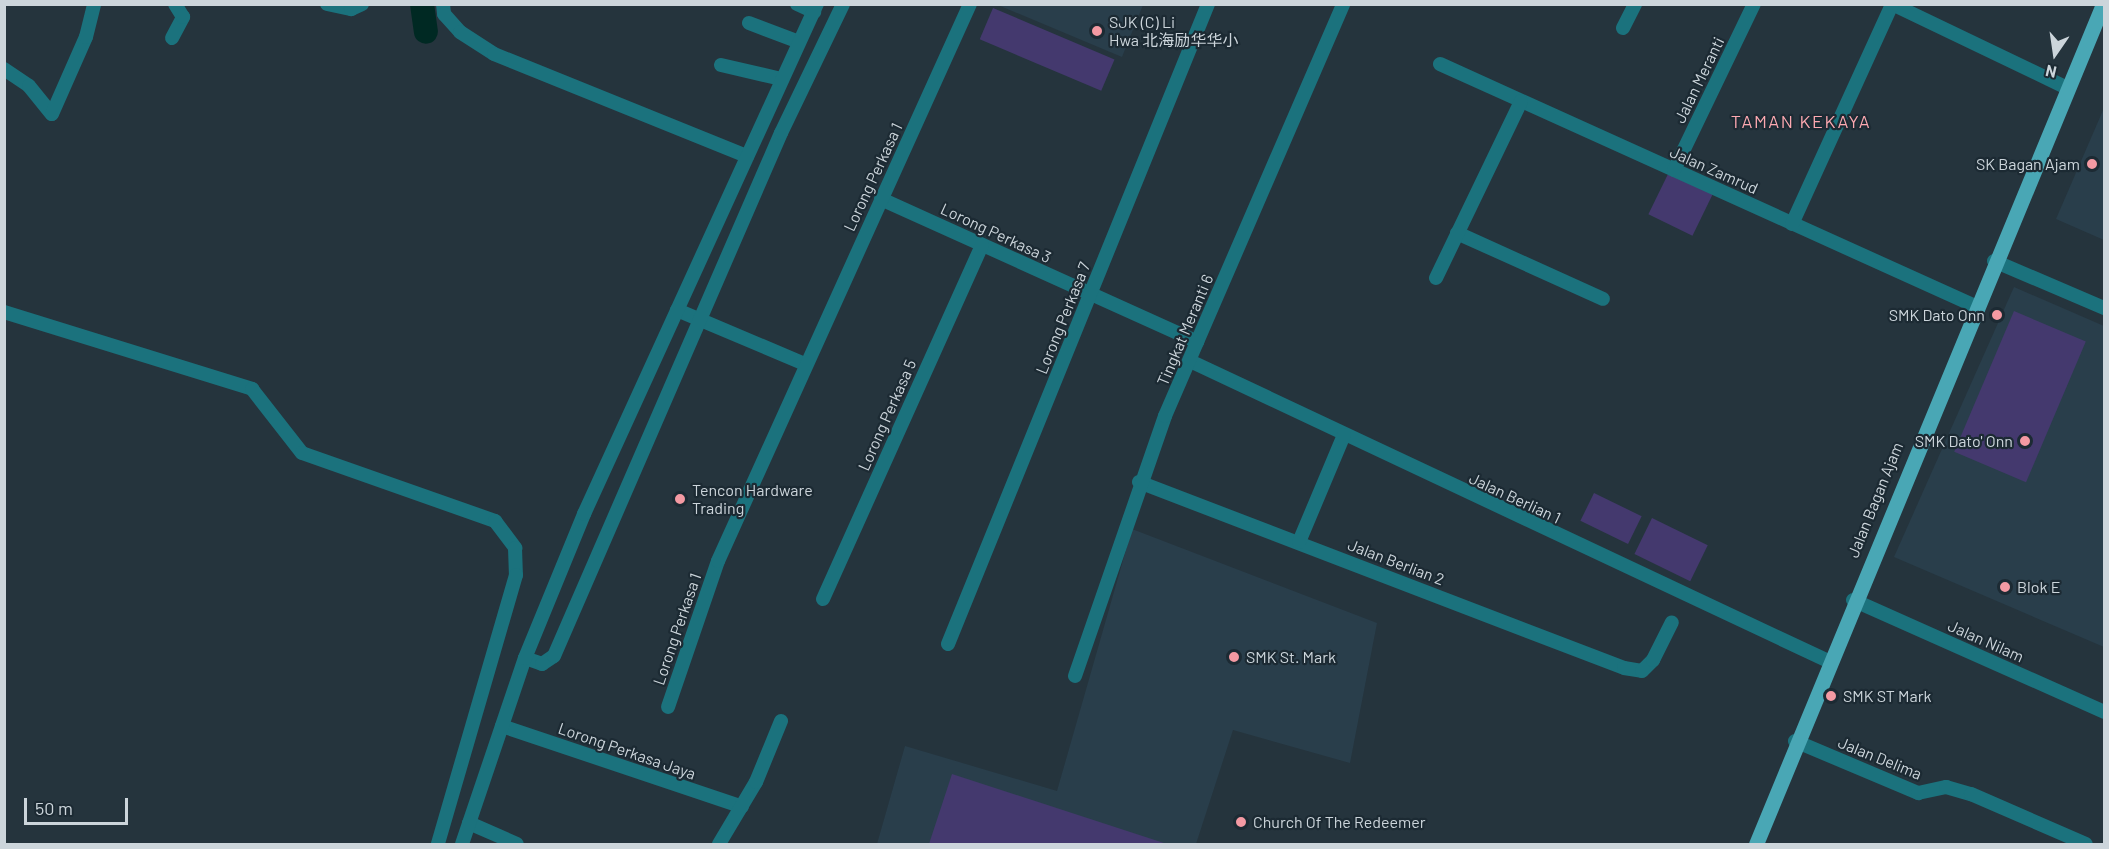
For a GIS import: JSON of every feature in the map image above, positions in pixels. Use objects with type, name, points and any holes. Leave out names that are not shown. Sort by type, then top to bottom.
[{"type":"main road","name":"Jalan Bagan Ajam","points":[[1756,844],[1828,661],[2103,4]]},
{"type":"street","points":[[4,69],[29,86],[52,114],[86,37],[94,4]]},
{"type":"street","points":[[172,38],[183,17],[175,4]]},
{"type":"street","points":[[327,4],[362,4]]},
{"type":"street","points":[[443,4],[444,14],[460,32],[494,54],[747,156]]},
{"type":"street","points":[[462,844],[525,658],[677,309],[816,8],[797,4]]},
{"type":"street","points":[[525,658],[542,664],[554,656],[699,319],[843,4]]},
{"type":"street","name":"Lorong Perkasa 1","points":[[668,707],[718,561],[880,198],[970,4]]},
{"type":"street","name":"Lorong Perkasa 7","points":[[948,644],[1208,4]]},
{"type":"street","name":"Tingkat Meranti 6","points":[[1075,676],[1139,482],[1343,4]]},
{"type":"street","points":[[1623,28],[1635,4]]},
{"type":"street","name":"Jalan Meranti","points":[[1674,170],[1754,4]]},
{"type":"street","points":[[1792,224],[1892,5],[2067,88]]},
{"type":"street","points":[[749,23],[799,42]]},
{"type":"street","name":"Jalan Zamrud","points":[[1440,64],[1975,306]]},
{"type":"street","points":[[721,66],[781,80]]},
{"type":"street","points":[[1436,278],[1521,101]]},
{"type":"street","name":"Lorong Perkasa 3","points":[[880,198],[1197,342]]},
{"type":"street","points":[[1457,233],[1603,299]]},
{"type":"street","name":"Lorong Perkasa 5","points":[[823,599],[982,245]]},
{"type":"street","points":[[1994,261],[2104,308]]},
{"type":"street","points":[[677,309],[805,364]]},
{"type":"street","points":[[4,312],[252,389],[302,453],[495,521],[515,548],[516,575],[438,844]]},
{"type":"street","name":"Jalan Berlian 1","points":[[1190,361],[1828,661]]},
{"type":"street","points":[[1299,542],[1344,435]]},
{"type":"street","name":"Jalan Berlian 2","points":[[1139,482],[1642,670],[1672,622]]},
{"type":"street","name":"Jalan Nilam","points":[[1854,600],[2104,712]]},
{"type":"street","points":[[718,844],[742,807],[781,721]]},
{"type":"street","name":"Lorong Perkasa Jaya","points":[[502,726],[742,807]]},
{"type":"street","name":"Jalan Delima","points":[[1796,741],[1918,793],[1946,787],[1971,794],[2086,844]]},
{"type":"street","points":[[469,823],[517,844]]},
{"type":"shaded area","name":"SJK (C) Li Hwa 北海励华华小","points":[[998,5],[1143,5],[1122,57]]},
{"type":"shaded area","points":[[993,8],[1115,60],[1101,91],[980,39]]},
{"type":"shaded area","name":"SK Bagan Ajam","points":[[2104,108],[2104,240],[2056,219]]},
{"type":"shaded area","points":[[1669,172],[1713,193],[1692,236],[1648,214]]},
{"type":"shaded area","name":"SMK Dato' Onn","points":[[2014,287],[2104,326],[2104,647],[1894,557]]},
{"type":"shaded area","points":[[2014,311],[2086,341],[2026,482],[1954,452]]},
{"type":"shaded area","points":[[1594,493],[1642,516],[1628,544],[1580,521]]},
{"type":"shaded area","points":[[1652,518],[1708,545],[1690,581],[1634,554]]},
{"type":"shaded area","name":"SMK St. Mark","points":[[1132,529],[1377,623],[1350,763],[1233,730],[1196,844],[877,844],[905,746],[1057,791]]},
{"type":"shaded area","points":[[952,774],[1167,844],[929,844]]},
{"type":"waterway","points":[[422,4],[426,32]]},
{"type":"place","name":"SJK (C) Li Hwa 北海励华华小","points":[[1097,31]]},
{"type":"place","name":"SK Bagan Ajam","points":[[2092,164]]},
{"type":"place","name":"SMK Dato Onn","points":[[1997,315]]},
{"type":"place","name":"SMK Dato' Onn","points":[[2025,441]]},
{"type":"place","name":"Tencon Hardware Trading","points":[[680,499]]},
{"type":"place","name":"Blok E","points":[[2005,587]]},
{"type":"place","name":"SMK St. Mark","points":[[1234,657]]},
{"type":"place","name":"SMK ST Mark","points":[[1831,696]]},
{"type":"place","name":"Church Of The Redeemer","points":[[1241,822]]},
{"type":"district","name":"TAMAN KEKAYA","points":[[1801,121]]}]
